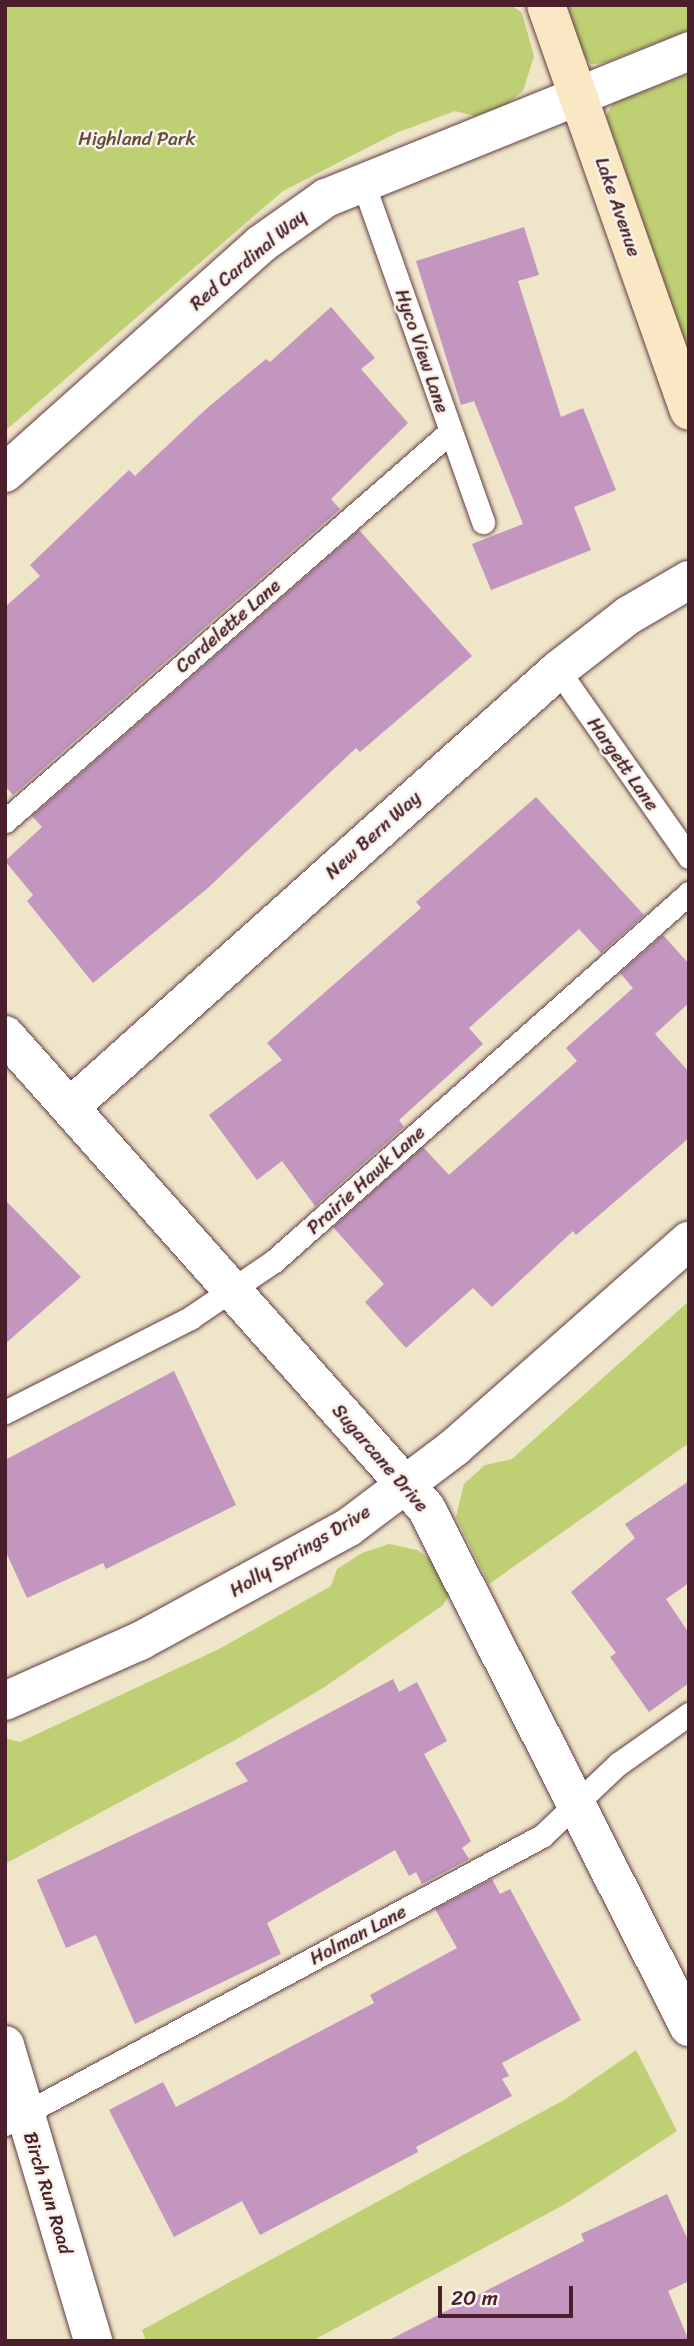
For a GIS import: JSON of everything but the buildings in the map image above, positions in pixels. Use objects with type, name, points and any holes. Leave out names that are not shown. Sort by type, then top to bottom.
[{"type":"street","name":"Lake Avenue","points":[[546,5],[689,410]]},
{"type":"street","name":"Red Cardinal Way","points":[[5,473],[261,244],[292,220],[362,180],[689,51]]},
{"type":"street","name":"New Bern Way","points":[[70,1107],[558,670],[629,615],[689,580]]},
{"type":"street","name":"Sugarcane Drive","points":[[5,1035],[405,1484],[445,1539],[689,2026]]},
{"type":"street","name":"Holly Springs Drive","points":[[5,1701],[140,1641],[349,1527],[455,1447],[689,1241]]},
{"type":"street","name":"Birch Run Road","points":[[5,2045],[15,2119],[93,2341]]},
{"type":"lane","name":"Hyco View Lane","points":[[362,180],[483,522]]},
{"type":"lane","name":"Cordelette Lane","points":[[5,821],[450,432]]},
{"type":"lane","name":"Hargett Lane","points":[[558,670],[689,857]]},
{"type":"lane","name":"Prairie Hawk Lane","points":[[5,1412],[190,1318],[284,1252],[689,893]]},
{"type":"lane","name":"Holman Lane","points":[[15,2119],[542,1836],[618,1764],[689,1714]]},
{"type":"green space","name":"Highland Park","points":[[5,5],[511,5],[522,13],[534,56],[523,91],[506,105],[475,116],[455,111],[396,133],[283,191],[5,431]]},
{"type":"green space","points":[[566,5],[689,5],[689,30],[604,63],[591,64],[583,55]]},
{"type":"green space","points":[[689,74],[689,353],[606,116],[613,103]]},
{"type":"green space","points":[[689,1301],[689,1443],[489,1584],[456,1517],[464,1484],[485,1465],[512,1459]]},
{"type":"green space","points":[[389,1544],[417,1550],[430,1559],[451,1592],[443,1605],[323,1688],[237,1739],[5,1864],[5,1738],[20,1742],[219,1649],[331,1586],[337,1569],[362,1553]]},
{"type":"green space","points":[[636,2050],[677,2131],[567,2203],[312,2341],[146,2341],[142,2330],[564,2100]]}]
